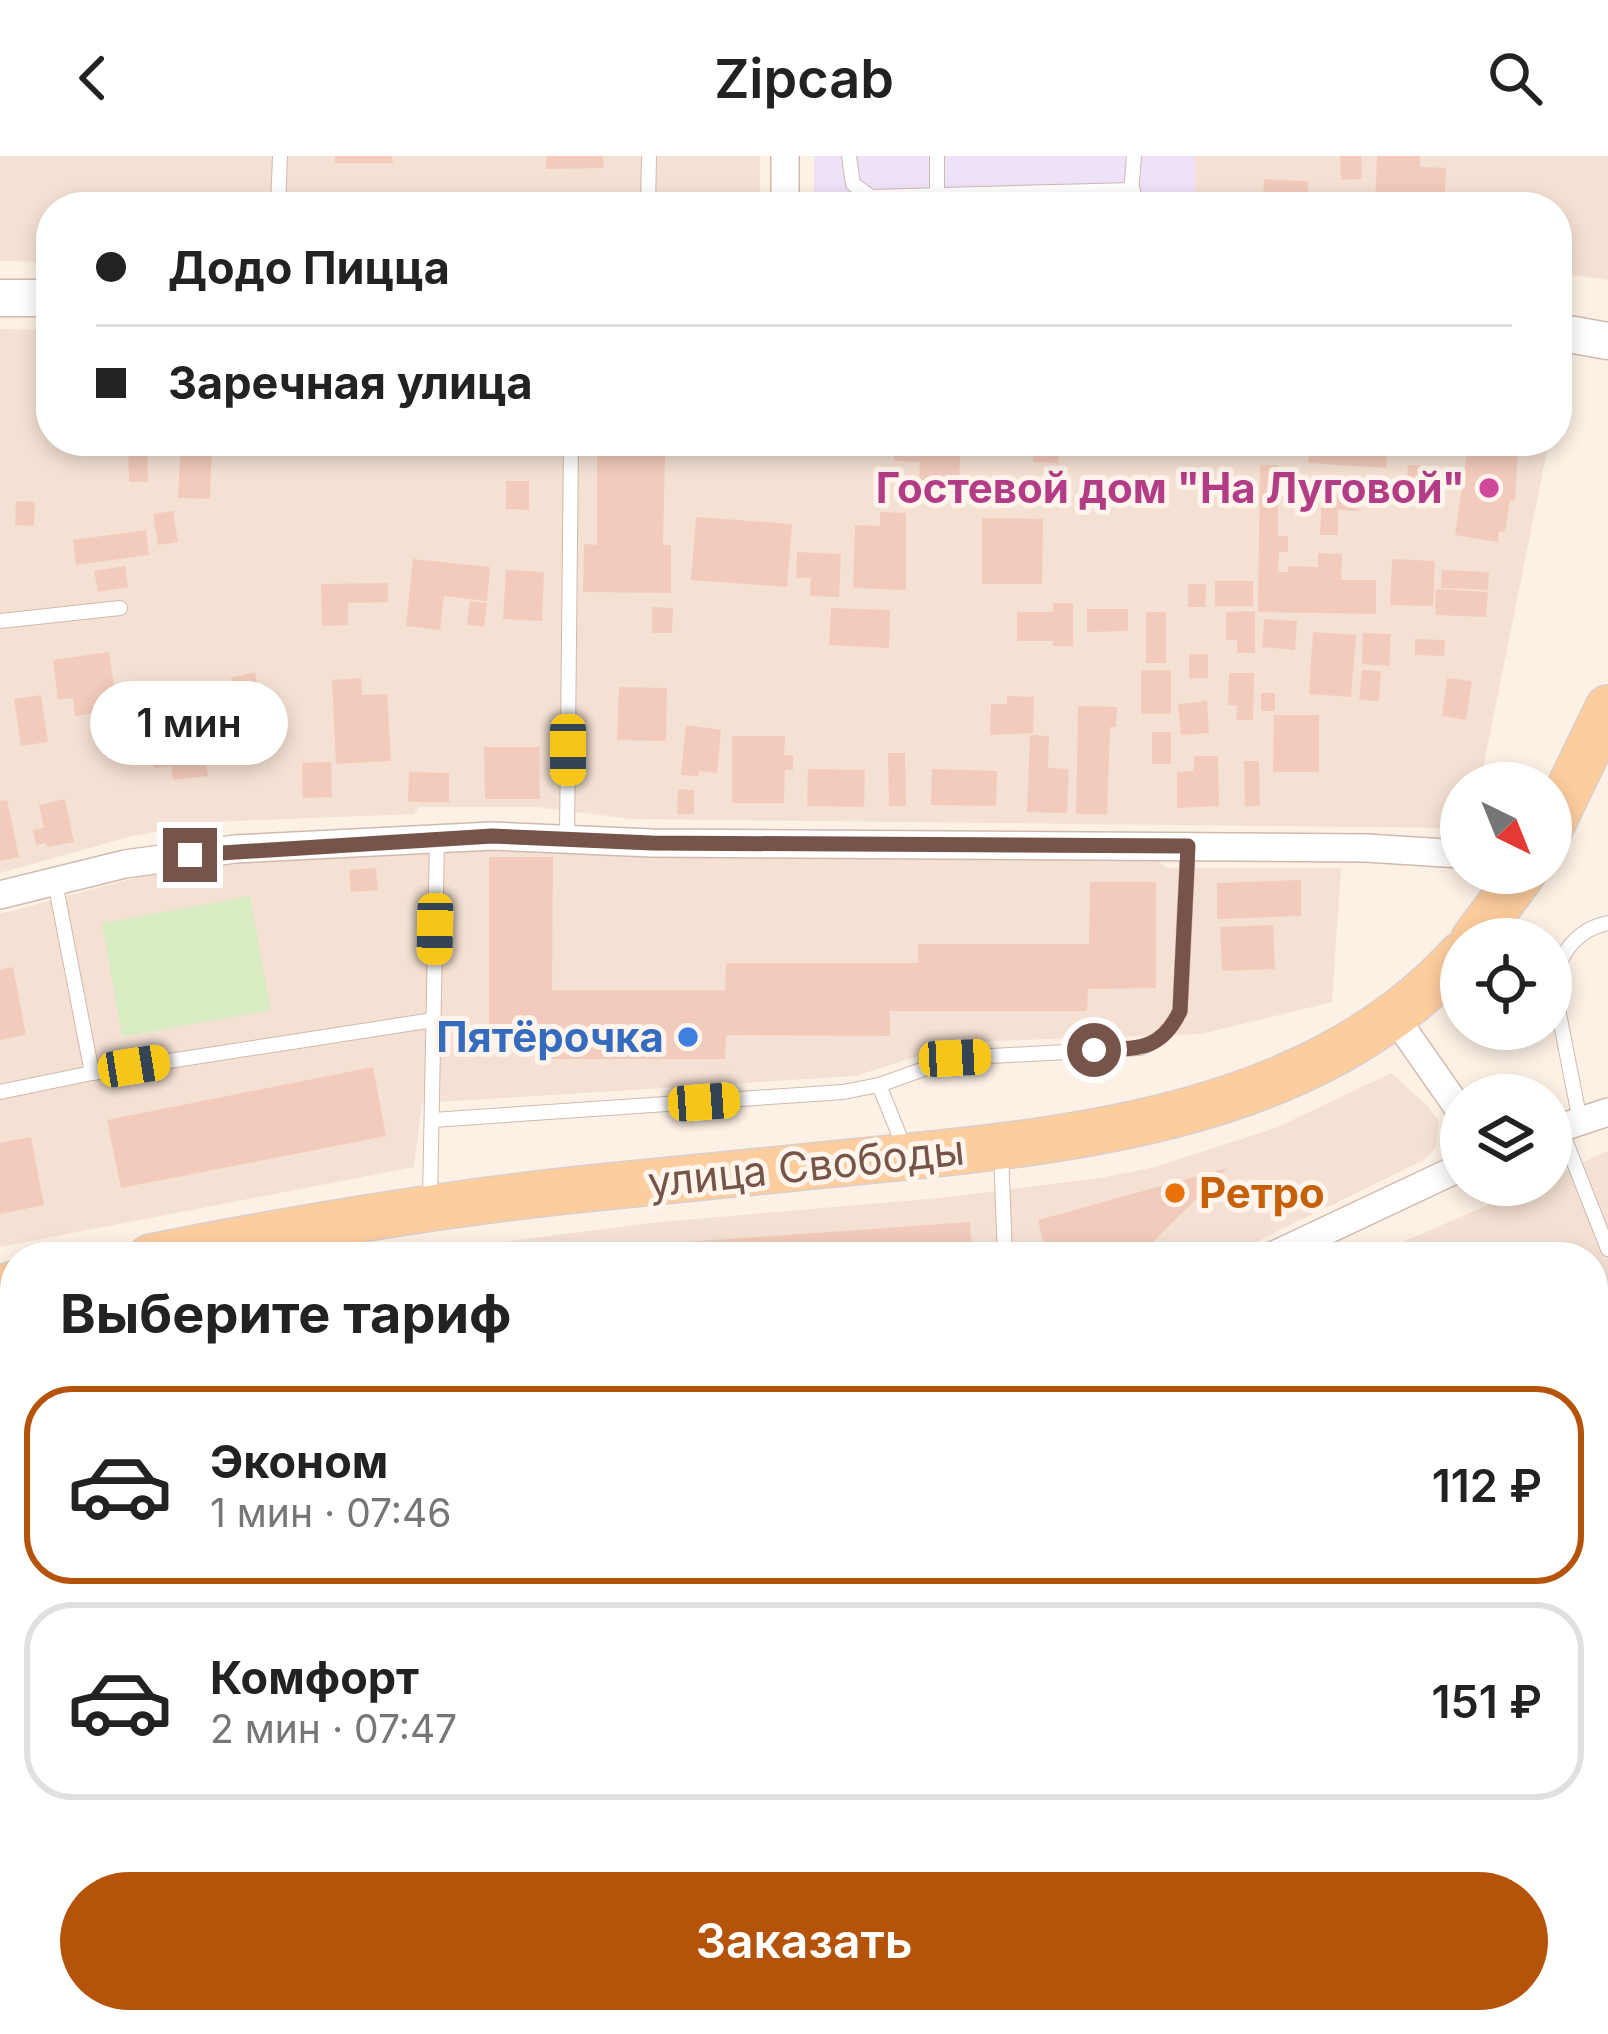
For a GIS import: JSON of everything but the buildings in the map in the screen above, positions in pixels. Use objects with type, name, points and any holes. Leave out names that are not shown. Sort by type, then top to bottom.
[{"type":"main road","points":[[1572,783],[1608,708]]},
{"type":"main road","name":"улица Свободы","points":[[272,1242],[429,1208],[1001,1146],[1130,1124],[1249,1091],[1324,1060],[1394,1016],[1440,975]]},
{"type":"street","points":[[784,156],[785,192]]},
{"type":"street","points":[[0,298],[36,298]]},
{"type":"street","points":[[1572,334],[1608,340]]},
{"type":"street","points":[[0,895],[125,864],[235,849],[437,839],[1366,848],[1440,853]]},
{"type":"street","points":[[1394,1016],[1440,1082]]},
{"type":"street","points":[[1572,1123],[1608,1112]]},
{"type":"street","points":[[1302,1242],[1440,1177]]},
{"type":"lane","points":[[279,192],[280,156]]},
{"type":"lane","points":[[648,192],[649,156]]},
{"type":"lane","points":[[849,156],[854,184],[864,192]]},
{"type":"lane","points":[[937,156],[938,192]]},
{"type":"lane","points":[[1055,192],[1133,190],[1134,156]]},
{"type":"lane","points":[[567,838],[571,456]]},
{"type":"lane","points":[[0,621],[120,608]]},
{"type":"lane","points":[[429,1208],[437,839]]},
{"type":"lane","points":[[433,1120],[843,1092],[879,1085],[955,1058],[1140,1048],[1170,1030],[1180,1011],[1188,846]]},
{"type":"lane","points":[[56,882],[92,1073]]},
{"type":"lane","points":[[1560,1074],[1552,983],[1557,965],[1581,934],[1608,923]]},
{"type":"lane","points":[[0,1092],[92,1073],[433,1020]]},
{"type":"lane","points":[[879,1085],[908,1157]]},
{"type":"lane","points":[[1001,1146],[1004,1242]]},
{"type":"lane","points":[[1572,1148],[1605,1242]]},
{"type":"shaded area","points":[[0,156],[760,156],[760,192],[36,192],[36,262],[0,261]]},
{"type":"shaded area","points":[[814,156],[1195,156],[1195,192],[814,192]]},
{"type":"shaded area","points":[[1195,156],[1608,156],[1608,280],[1572,275],[1572,192],[1195,192]]},
{"type":"shaded area","points":[[0,329],[36,330],[36,456],[1546,456],[1484,762],[1440,762],[1440,828],[631,819],[536,807],[419,807],[414,814],[212,822],[132,836],[0,873]]},
{"type":"shaded area","points":[[492,850],[1156,858],[1166,868],[1341,868],[1332,1002],[1201,1034],[962,1042],[856,1076],[422,1103],[414,1167],[26,1242],[0,1242],[0,914],[146,875],[244,862]]},
{"type":"shaded area","points":[[1391,1073],[1439,1122],[1436,1147],[1424,1160],[1256,1242],[505,1242],[1100,1178],[1155,1167],[1278,1127]]},
{"type":"shaded area","points":[[1608,1151],[1608,1242],[1403,1242],[1486,1206],[1572,1206],[1572,1167]]},
{"type":"green space","points":[[250,896],[271,1010],[122,1037],[102,923]]},
{"type":"place","name":"Гостевой дом \"На Луговой\"","points":[[1489,488]]},
{"type":"place","name":"Пятёрочка","points":[[688,1037]]},
{"type":"place","name":"Ретро","points":[[1175,1193]]},
{"type":"route","points":[[190,855],[492,836],[652,843],[1188,846],[1180,1011],[1170,1030],[1156,1042],[1140,1048],[1094,1050]]}]
